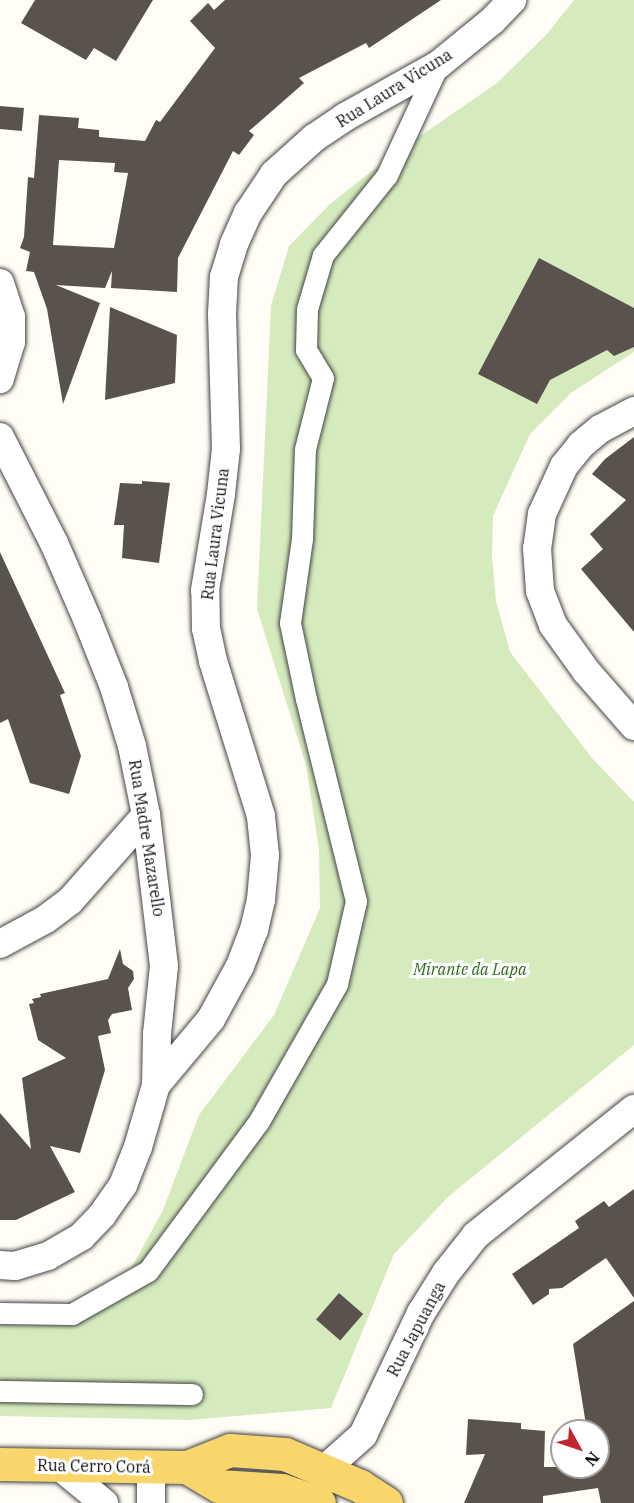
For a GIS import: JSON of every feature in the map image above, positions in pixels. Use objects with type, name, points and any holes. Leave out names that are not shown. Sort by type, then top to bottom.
[{"type":"main road","name":"Rua Cerro Corá","points":[[0,1464],[187,1467],[230,1450],[285,1454],[325,1469],[360,1486],[386,1503]]},
{"type":"main road","points":[[187,1467],[219,1486],[282,1490],[319,1503]]},
{"type":"street","name":"Rua Laura Vicuna","points":[[0,1265],[15,1266],[48,1256],[82,1236],[102,1215],[123,1185],[138,1148],[156,1085],[211,1019],[240,966],[254,930],[261,900],[265,855],[254,789],[213,661],[206,629],[205,590],[226,449],[222,314],[224,277],[234,244],[248,213],[274,174],[314,138],[345,117],[438,64],[492,21],[512,0]]},
{"type":"street","points":[[0,1312],[72,1314],[148,1271],[259,1121],[337,984],[356,901],[306,699],[290,623],[302,539],[304,449],[323,378],[306,350],[307,309],[323,255],[387,175],[438,64]]},
{"type":"street","points":[[0,283],[11,317],[11,342],[0,379]]},
{"type":"street","points":[[634,411],[600,429],[581,444],[564,466],[542,514],[537,548],[540,591],[553,625],[586,671],[634,726]]},
{"type":"street","name":"Rua Madre Mazarello","points":[[0,437],[54,543],[110,677],[132,746],[146,815],[164,966],[157,1034],[156,1085]]},
{"type":"street","points":[[0,944],[46,919],[70,901],[146,815]]},
{"type":"street","name":"Rua Japuanga","points":[[325,1469],[363,1435],[421,1313],[446,1273],[476,1235],[634,1109]]},
{"type":"street","points":[[0,1391],[192,1394]]},
{"type":"street","points":[[58,1465],[104,1503]]},
{"type":"street","points":[[151,1467],[151,1503]]},
{"type":"green space","name":"Mirante da Lapa","points":[[574,0],[634,0],[634,352],[571,393],[530,434],[493,516],[492,556],[496,601],[510,652],[592,758],[634,802],[634,1045],[448,1197],[394,1254],[331,1408],[189,1420],[0,1416],[0,1309],[16,1313],[74,1302],[128,1274],[163,1210],[199,1115],[274,1015],[320,908],[319,849],[306,765],[257,609],[271,306],[289,246],[330,204],[387,159],[497,83],[546,35]]},
{"type":"building","points":[[35,0],[153,0],[116,61],[94,48],[86,60],[21,23]]},
{"type":"building","points":[[225,0],[441,0],[369,48],[366,43],[299,78],[304,83],[249,131],[254,135],[239,155],[233,151],[178,258],[177,292],[111,288],[112,271],[105,288],[56,285],[100,303],[63,404],[47,309],[34,272],[26,271],[30,252],[20,248],[24,237],[28,177],[34,178],[39,115],[79,118],[78,128],[99,130],[99,137],[145,141],[156,120],[160,122],[215,48],[190,21],[208,3],[214,10]],"holes":[[[59,160],[115,163],[114,172],[128,173],[114,248],[53,245]]]},
{"type":"building","points":[[0,106],[24,108],[22,131],[0,129]]},
{"type":"building","points":[[539,258],[634,308],[634,347],[614,356],[607,350],[550,380],[537,404],[478,374]]},
{"type":"building","points":[[110,307],[177,335],[175,383],[105,400]]},
{"type":"building","points":[[634,437],[634,632],[581,569],[603,549],[590,534],[626,500],[592,474],[605,459]]},
{"type":"building","points":[[142,481],[170,483],[159,563],[122,558],[124,525],[114,525],[120,483],[142,484]]},
{"type":"building","points":[[0,552],[65,693],[60,695],[81,756],[69,794],[30,783],[8,719],[0,723]]},
{"type":"building","points":[[120,949],[123,964],[133,971],[134,979],[128,988],[132,1010],[112,1014],[108,1020],[111,1033],[98,1036],[105,1070],[80,1153],[50,1146],[75,1192],[16,1220],[0,1220],[0,1113],[31,1149],[22,1078],[66,1058],[38,1040],[29,1004],[34,1003],[32,999],[41,997],[40,994],[108,979]]},
{"type":"building","points":[[634,1189],[634,1298],[606,1258],[562,1288],[549,1289],[549,1294],[533,1305],[512,1274],[579,1228],[575,1221],[604,1201],[609,1207]]},
{"type":"building","points":[[339,1293],[363,1314],[340,1340],[316,1319]]},
{"type":"building","points":[[634,1301],[634,1503],[601,1503],[598,1488],[543,1496],[543,1503],[464,1503],[485,1454],[466,1455],[468,1419],[521,1423],[521,1429],[545,1431],[544,1467],[550,1467],[550,1479],[610,1479],[610,1419],[585,1419],[573,1344]]}]
